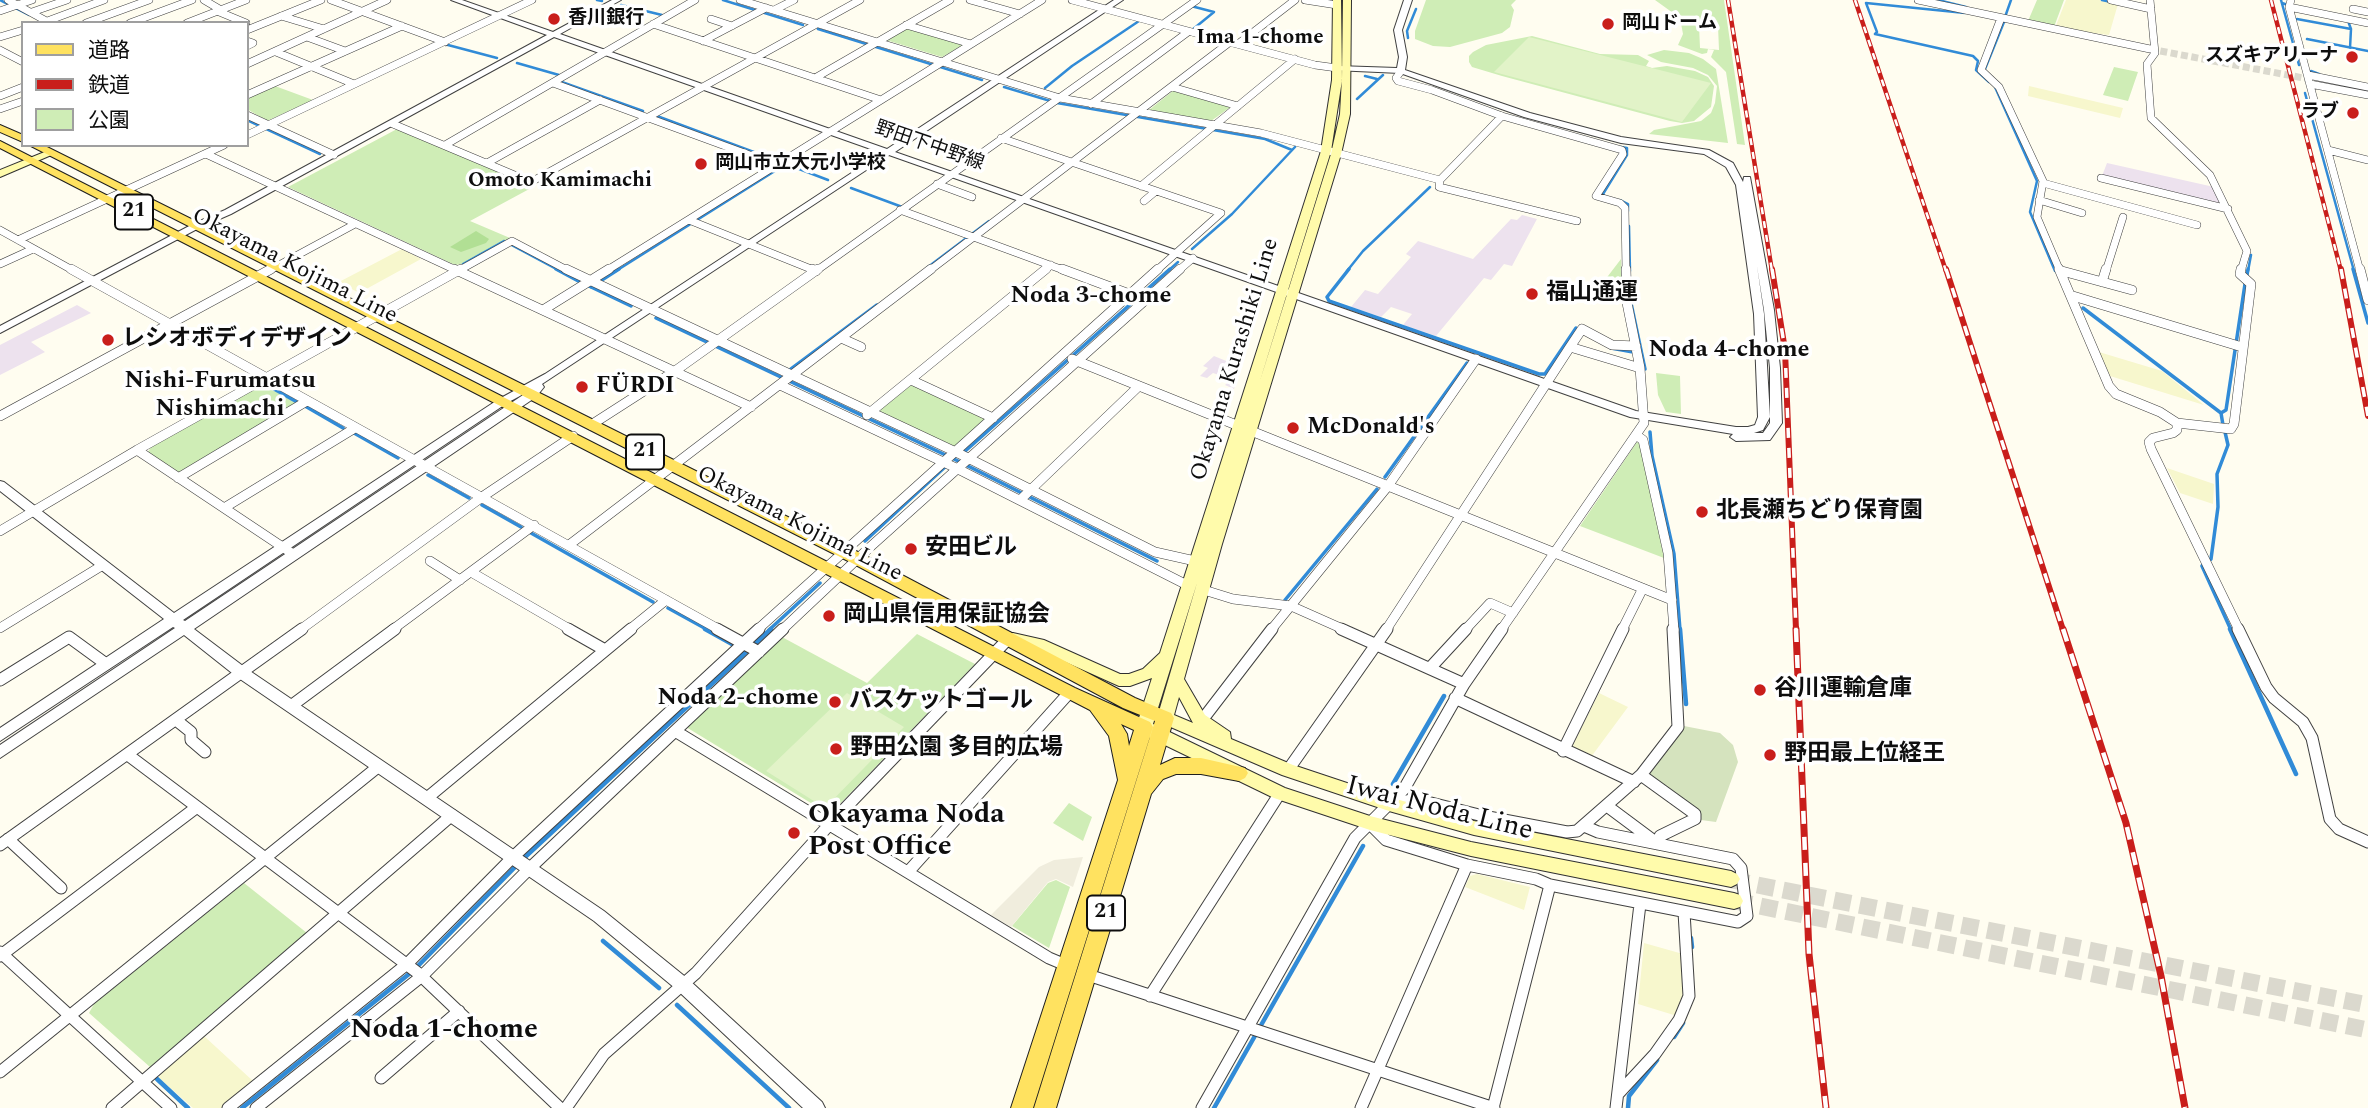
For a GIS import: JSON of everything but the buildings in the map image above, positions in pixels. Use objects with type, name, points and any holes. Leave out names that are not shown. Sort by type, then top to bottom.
[{"type":"main road","name":"Okayama Kurashiki Line","points":[[1155,723],[1167,652],[1187,585],[1294,294],[1331,153],[1333,116],[1344,66],[1340,2]]},
{"type":"main road","points":[[0,128],[21,138]]},
{"type":"main road","name":"Okayama Kojima Line","points":[[0,144],[1069,693],[1090,703],[1155,723]]},
{"type":"main road","name":"Okayama Kojima Line","points":[[38,147],[858,559],[1009,638],[1155,723]]},
{"type":"main road","points":[[0,174],[51,153]]},
{"type":"main road","name":"Okayama Kurashiki Line","points":[[1155,723],[1177,680],[1204,590],[1281,289],[1331,153]]},
{"type":"main road","points":[[1009,638],[1044,646],[1110,679],[1119,680],[1130,680],[1148,673],[1167,652]]},
{"type":"main road","points":[[1177,680],[1199,719],[1250,754]]},
{"type":"main road","points":[[1090,703],[1102,712],[1118,734],[1136,784],[1175,766],[1201,766],[1239,772]]},
{"type":"main road","name":"Iwai Noda Line","points":[[1155,723],[1389,804],[1474,828],[1731,879]]},
{"type":"main road","name":"Iwai Noda Line","points":[[1155,723],[1280,793],[1370,823],[1471,849],[1734,901]]},
{"type":"main road","name":"21","points":[[1045,1108],[1087,975],[1136,784],[1155,723]]},
{"type":"main road","name":"21","points":[[1022,1108],[1066,966],[1136,784]]},
{"type":"street","points":[[0,11],[32,0]]},
{"type":"street","points":[[32,12],[67,0]]},
{"type":"street","points":[[49,21],[104,0]]},
{"type":"street","points":[[91,21],[149,0]]},
{"type":"street","points":[[135,21],[192,0]]},
{"type":"street","points":[[204,0],[243,21]]},
{"type":"street","points":[[192,21],[246,0]]},
{"type":"street","points":[[248,30],[321,0]]},
{"type":"street","points":[[331,0],[445,42]]},
{"type":"street","points":[[248,64],[387,0]]},
{"type":"street","name":"野田下中野線","points":[[454,0],[1645,417],[1743,431],[1755,429],[1762,424],[1763,366],[1759,314],[1740,185],[1735,171],[1724,160],[1706,152],[1621,140],[1508,109],[1401,68]]},
{"type":"street","points":[[248,134],[533,0]]},
{"type":"street","points":[[0,330],[200,228],[617,0]]},
{"type":"street","points":[[445,145],[695,0]]},
{"type":"street","points":[[740,0],[762,10],[774,10],[939,65],[999,79],[1056,100],[1091,104],[1135,116],[1210,129],[1274,136],[1440,180]]},
{"type":"street","points":[[774,10],[794,0]]},
{"type":"street","points":[[393,124],[531,182],[860,0]]},
{"type":"street","points":[[815,78],[950,0]]},
{"type":"street","points":[[971,0],[1020,14]]},
{"type":"street","points":[[543,310],[591,284],[693,221],[780,163],[1042,0]]},
{"type":"street","points":[[1072,0],[1295,59],[1344,66],[1401,68]]},
{"type":"street","points":[[0,752],[179,624],[287,551],[1119,0]]},
{"type":"street","points":[[591,425],[676,372],[1197,0]]},
{"type":"street","points":[[569,545],[972,236],[1025,199],[1070,161],[1295,0]]},
{"type":"street","points":[[1306,0],[1340,2]]},
{"type":"street","points":[[1202,1108],[1254,1030],[1355,838],[1404,789],[1464,684],[1636,435],[1645,417],[1640,368],[1627,303],[1625,208],[1620,203],[1596,196],[1623,154],[1622,150],[1502,116],[1432,90],[1398,81],[1396,78],[1401,68],[1398,30],[1408,0]]},
{"type":"street","points":[[1918,0],[2086,36],[2097,43],[2154,49]]},
{"type":"street","points":[[2111,0],[2151,9]]},
{"type":"street","points":[[2001,18],[1981,70],[1999,87],[2043,183],[2037,218],[2073,296],[2109,386],[2116,394],[2161,412],[2177,423],[2231,429],[2234,424],[2238,346],[2251,284],[2240,274],[2247,251],[2210,175],[2151,118],[2147,64],[2154,49],[2150,0]]},
{"type":"street","points":[[0,4],[32,12],[45,21]]},
{"type":"street","points":[[2368,23],[2290,5],[2368,300]]},
{"type":"street","points":[[2353,9],[2368,12]]},
{"type":"street","points":[[703,41],[762,10]]},
{"type":"street","points":[[281,16],[322,29]]},
{"type":"street","points":[[711,19],[732,26]]},
{"type":"street","points":[[248,23],[256,26]]},
{"type":"street","points":[[653,24],[881,100]]},
{"type":"street","points":[[906,25],[971,44]]},
{"type":"street","points":[[248,95],[402,26]]},
{"type":"street","points":[[0,37],[21,31]]},
{"type":"street","points":[[1091,104],[1188,32]]},
{"type":"street","points":[[307,37],[345,51]]},
{"type":"street","points":[[0,50],[21,61]]},
{"type":"street","points":[[276,52],[354,84]]},
{"type":"street","points":[[1141,186],[1295,59]]},
{"type":"street","points":[[2311,80],[2368,91]]},
{"type":"street","points":[[556,81],[645,117],[780,163]]},
{"type":"street","points":[[1172,87],[1238,106]]},
{"type":"street","points":[[0,96],[21,88]]},
{"type":"street","points":[[487,163],[600,100]]},
{"type":"street","points":[[0,109],[21,102]]},
{"type":"street","points":[[248,116],[263,127],[334,155]]},
{"type":"street","points":[[1502,116],[1440,180],[1439,187],[1577,221]]},
{"type":"street","points":[[228,1108],[414,970],[522,862],[675,731],[842,552],[955,460],[1070,358],[1132,295],[1221,213],[1001,138]]},
{"type":"street","points":[[18,240],[220,147]]},
{"type":"street","points":[[2328,150],[2368,160]]},
{"type":"street","points":[[206,154],[751,407]]},
{"type":"street","points":[[2101,178],[2228,209]]},
{"type":"street","points":[[2043,183],[2197,225]]},
{"type":"street","points":[[937,184],[972,197]]},
{"type":"street","points":[[1144,201],[1156,191]]},
{"type":"street","points":[[2039,200],[2082,213]]},
{"type":"street","points":[[903,208],[1132,295]]},
{"type":"street","points":[[2102,282],[2123,217]]},
{"type":"street","points":[[693,221],[816,271]]},
{"type":"street","points":[[0,416],[355,224]]},
{"type":"street","points":[[0,230],[752,647]]},
{"type":"street","points":[[0,531],[137,450],[508,243],[591,284],[650,309],[1025,495],[1187,585]]},
{"type":"street","points":[[0,264],[33,249]]},
{"type":"street","points":[[256,1108],[414,970],[522,862],[752,647],[858,559],[993,418],[1193,258]]},
{"type":"street","points":[[866,416],[1051,265]]},
{"type":"street","points":[[2062,271],[2132,290]]},
{"type":"street","points":[[0,338],[96,283]]},
{"type":"street","points":[[2073,296],[2238,346]]},
{"type":"street","points":[[1288,770],[1377,644],[1581,329],[1612,345],[1636,346]]},
{"type":"street","points":[[841,338],[861,347]]},
{"type":"street","points":[[1570,347],[1640,368]]},
{"type":"street","points":[[1070,358],[1672,600]]},
{"type":"street","points":[[1206,715],[1388,486],[1476,359]]},
{"type":"street","points":[[787,379],[1025,495],[1155,552],[1195,561]]},
{"type":"street","points":[[911,380],[993,418]]},
{"type":"street","points":[[1025,495],[1139,386]]},
{"type":"street","points":[[178,478],[307,401]]},
{"type":"street","points":[[2177,423],[2177,430],[2173,433],[2153,438],[2149,442],[2266,687],[2274,698],[2302,722],[2312,738],[2330,819],[2339,829],[2368,842]]},
{"type":"street","points":[[224,508],[355,428]]},
{"type":"street","points":[[1389,804],[1415,799],[1483,816],[1567,832],[1577,831],[1637,779],[1678,727],[1679,705],[1668,553],[1643,440],[1636,435]]},
{"type":"street","points":[[61,888],[4,842],[243,673],[482,497],[573,436]]},
{"type":"street","points":[[137,450],[287,551]]},
{"type":"street","points":[[0,485],[243,673],[599,916],[682,984],[816,1108]]},
{"type":"street","points":[[291,706],[534,525]]},
{"type":"street","points":[[430,561],[460,580]]},
{"type":"street","points":[[0,628],[103,565]]},
{"type":"street","points":[[471,572],[605,650]]},
{"type":"street","points":[[1204,590],[1233,598],[1291,606],[1464,684]]},
{"type":"street","points":[[1563,751],[1642,590]]},
{"type":"street","points":[[427,798],[666,600]]},
{"type":"street","points":[[1430,668],[1490,603],[1513,613]]},
{"type":"street","points":[[0,735],[106,664],[179,624]]},
{"type":"street","points":[[0,680],[69,637],[106,664]]},
{"type":"street","points":[[566,1108],[604,1054],[696,973],[829,825],[1009,638]]},
{"type":"street","points":[[908,872],[1069,693]]},
{"type":"street","points":[[1455,698],[1563,751],[1637,779],[1695,814],[1695,819],[1660,836],[1658,844]]},
{"type":"street","points":[[176,720],[191,732],[191,740],[205,752]]},
{"type":"street","points":[[675,731],[1066,966],[1493,1108],[1550,886]]},
{"type":"street","points":[[128,755],[414,970],[560,1108]]},
{"type":"street","points":[[0,1072],[379,766]]},
{"type":"street","points":[[1150,996],[1280,793]]},
{"type":"street","points":[[1607,806],[1658,844]]},
{"type":"street","points":[[171,1108],[1,954],[197,807]]},
{"type":"street","points":[[112,1108],[452,815]]},
{"type":"street","points":[[1370,823],[1386,839],[1467,865],[1536,879],[1550,886],[1640,904],[1738,922],[1745,920],[1748,911],[1741,868],[1732,859],[1598,832],[1584,826]]},
{"type":"street","points":[[1361,1108],[1467,865]]},
{"type":"street","points":[[1617,1101],[1640,904]]},
{"type":"street","points":[[1617,1101],[1679,1020],[1689,996],[1684,912]]},
{"type":"street","points":[[381,1078],[459,1011]]},
{"type":"shaded area","points":[[2107,163],[2214,187],[2222,206],[2102,176]]},
{"type":"shaded area","points":[[1522,215],[1537,219],[1512,266],[1504,264],[1491,280],[1484,278],[1436,336],[1403,325],[1412,314],[1391,307],[1381,317],[1351,307],[1365,290],[1378,294],[1411,257],[1406,254],[1418,241],[1473,259],[1511,219],[1517,220]]},
{"type":"shaded area","points":[[77,305],[91,313],[31,342],[45,352],[0,375],[0,345]]},
{"type":"shaded area","points":[[1214,356],[1241,367],[1234,389],[1225,385],[1235,375],[1227,371],[1222,376],[1213,373],[1207,378],[1200,376],[1208,368],[1203,366]]},
{"type":"shaded area","points":[[1083,857],[1073,887],[1056,879],[1048,882],[1011,927],[991,915],[1039,867],[1054,860]]},
{"type":"green space","points":[[1426,0],[1516,0],[1511,5],[1514,10],[1510,27],[1502,33],[1450,47],[1433,46],[1415,39],[1415,31]]},
{"type":"green space","points":[[1655,0],[1724,0],[1745,145],[1737,144],[1726,72],[1711,57],[1714,50],[1708,49],[1707,53],[1702,54],[1678,45],[1683,34],[1680,18]],"holes":[[[1699,25],[1718,26],[1719,50],[1700,48]]]},
{"type":"green space","points":[[2037,0],[2064,0],[2054,27],[2028,21]]},
{"type":"green space","points":[[2066,0],[2099,0],[2118,4],[2109,35],[2055,28]]},
{"type":"green space","points":[[906,27],[965,44],[942,57],[886,40]]},
{"type":"green space","points":[[1532,36],[1600,54],[1638,55],[1649,61],[1646,66],[1652,68],[1667,66],[1695,71],[1708,77],[1714,86],[1711,107],[1694,121],[1670,121],[1502,76],[1472,67],[1469,62],[1469,56],[1473,52],[1486,45]]},
{"type":"green space","points":[[1529,37],[1711,83],[1682,122],[1494,72]]},
{"type":"green space","points":[[1664,50],[1689,53],[1716,69],[1728,143],[1649,134],[1654,130],[1701,121],[1711,113],[1715,103],[1717,86],[1708,75],[1693,68],[1661,62],[1647,55]]},
{"type":"green space","points":[[2114,67],[2138,72],[2128,101],[2103,95]]},
{"type":"green space","points":[[275,86],[313,100],[267,121],[248,110],[248,98]]},
{"type":"green space","points":[[2029,86],[2123,108],[2120,118],[2028,96]]},
{"type":"green space","points":[[1174,90],[1232,106],[1211,121],[1149,110]]},
{"type":"green space","points":[[397,129],[533,187],[470,221],[510,238],[462,264],[455,265],[288,187]]},
{"type":"green space","points":[[476,231],[489,239],[486,243],[461,252],[450,247]]},
{"type":"green space","points":[[402,249],[421,259],[359,293],[339,282]]},
{"type":"green space","points":[[1621,259],[1623,303],[1595,293]]},
{"type":"green space","points":[[2099,352],[2162,371],[2204,405],[2110,376]]},
{"type":"green space","points":[[1656,373],[1680,376],[1681,414],[1666,412],[1658,395]]},
{"type":"green space","points":[[915,385],[984,417],[985,420],[955,446],[951,446],[881,413],[880,410]]},
{"type":"green space","points":[[266,386],[296,403],[179,473],[148,452],[151,447],[259,387]]},
{"type":"green space","points":[[1637,442],[1641,444],[1664,558],[1580,526]]},
{"type":"green space","points":[[2167,468],[2214,484],[2213,504],[2180,493]]},
{"type":"green space","points":[[917,634],[975,664],[835,809],[824,811],[686,727],[782,637],[867,683]]},
{"type":"green space","name":"野田公園 多目的広場","points":[[847,693],[904,727],[825,808],[766,771]]},
{"type":"green space","points":[[1599,693],[1628,707],[1591,757],[1575,750],[1573,745]]},
{"type":"green space","points":[[1684,726],[1720,733],[1733,745],[1738,762],[1716,822],[1701,820],[1699,813],[1647,774]]},
{"type":"green space","points":[[1069,803],[1092,817],[1083,841],[1053,823]]},
{"type":"green space","points":[[1477,874],[1530,887],[1524,910],[1465,887],[1470,876]]},
{"type":"green space","points":[[1056,880],[1070,887],[1049,948],[1012,926],[1048,883]]},
{"type":"green space","points":[[244,883],[307,933],[150,1067],[89,1013],[94,1004]]},
{"type":"green space","points":[[1644,943],[1683,954],[1685,994],[1677,1016],[1638,1004]]},
{"type":"green space","points":[[204,1036],[253,1081],[221,1108],[193,1108],[159,1078],[159,1075]]},
{"type":"waterway","points":[[0,0],[29,15]]},
{"type":"waterway","points":[[597,0],[602,1]]},
{"type":"waterway","points":[[723,0],[803,25]]},
{"type":"waterway","points":[[1938,0],[1966,7]]},
{"type":"waterway","points":[[2005,17],[2011,0]]},
{"type":"waterway","points":[[2102,0],[2111,2]]},
{"type":"waterway","points":[[2281,0],[2299,65]]},
{"type":"waterway","points":[[1965,13],[1866,3],[1877,32],[1875,34],[1973,56],[1978,61],[1976,70],[1989,82]]},
{"type":"waterway","points":[[2282,3],[2291,6]]},
{"type":"waterway","points":[[621,5],[662,15]]},
{"type":"waterway","points":[[1191,6],[1214,12],[1192,30]]},
{"type":"waterway","points":[[1408,38],[1407,31],[1416,9]]},
{"type":"waterway","points":[[2297,19],[2351,29]]},
{"type":"waterway","points":[[1045,88],[1072,66],[1139,21]]},
{"type":"waterway","points":[[2348,21],[2351,29]]},
{"type":"waterway","points":[[1985,69],[2004,22]]},
{"type":"waterway","points":[[818,29],[982,80]]},
{"type":"waterway","points":[[2350,47],[2351,29]]},
{"type":"waterway","points":[[2307,39],[2350,47]]},
{"type":"waterway","points":[[448,45],[497,58]]},
{"type":"waterway","points":[[2350,47],[2368,51]]},
{"type":"waterway","points":[[517,63],[559,75]]},
{"type":"waterway","points":[[2311,71],[2319,74]]},
{"type":"waterway","points":[[1357,99],[1383,75]]},
{"type":"waterway","points":[[1365,76],[1377,79]]},
{"type":"waterway","points":[[559,81],[643,111]]},
{"type":"waterway","points":[[1004,87],[1057,103],[1265,139],[1292,150]]},
{"type":"waterway","points":[[1995,87],[2037,181],[2030,212],[2055,271]]},
{"type":"waterway","points":[[2305,93],[2354,271]]},
{"type":"waterway","points":[[657,116],[786,164]]},
{"type":"waterway","points":[[248,120],[320,154]]},
{"type":"waterway","points":[[1192,249],[1232,214],[1295,147]]},
{"type":"waterway","points":[[1605,197],[1603,194],[1627,155],[1627,148],[1621,147]]},
{"type":"waterway","points":[[616,271],[786,164]]},
{"type":"waterway","points":[[786,164],[828,180]]},
{"type":"waterway","points":[[1347,271],[1363,251],[1430,187]]},
{"type":"waterway","points":[[851,188],[905,208]]},
{"type":"waterway","points":[[1620,200],[1628,204],[1628,211]]},
{"type":"waterway","points":[[928,267],[989,221]]},
{"type":"waterway","points":[[1629,226],[1630,271]]},
{"type":"waterway","points":[[463,264],[504,241],[560,271]]},
{"type":"waterway","points":[[2248,271],[2251,255]]},
{"type":"waterway","points":[[1168,271],[1178,262]]},
{"type":"waterway","points":[[556,269],[582,283]]},
{"type":"waterway","points":[[591,287],[619,269]]},
{"type":"waterway","points":[[963,453],[1170,269]]},
{"type":"waterway","points":[[1349,269],[1327,297],[1329,301],[1539,374],[1545,374],[1576,328]]},
{"type":"waterway","points":[[2247,275],[2248,269]]},
{"type":"waterway","points":[[2353,269],[2368,323]]},
{"type":"waterway","points":[[2221,413],[2226,410],[2245,284]]},
{"type":"waterway","points":[[1631,286],[1631,303],[1645,369]]},
{"type":"waterway","points":[[591,287],[631,306]]},
{"type":"waterway","points":[[791,369],[877,305]]},
{"type":"waterway","points":[[2083,308],[2221,413]]},
{"type":"waterway","points":[[656,318],[954,459],[1157,561]]},
{"type":"waterway","points":[[1611,348],[1633,352]]},
{"type":"waterway","points":[[1385,477],[1467,363]]},
{"type":"waterway","points":[[267,385],[297,402]]},
{"type":"waterway","points":[[305,406],[343,428]]},
{"type":"waterway","points":[[2221,413],[2223,425]]},
{"type":"waterway","points":[[1650,432],[1652,456],[1674,554],[1680,630]]},
{"type":"waterway","points":[[2225,432],[2228,445],[2217,474],[2218,507],[2211,559],[2202,566],[2231,630]]},
{"type":"waterway","points":[[354,433],[398,458]]},
{"type":"waterway","points":[[865,541],[946,466]]},
{"type":"waterway","points":[[428,475],[469,498]]},
{"type":"waterway","points":[[1285,600],[1377,489]]},
{"type":"waterway","points":[[482,505],[521,527]]},
{"type":"waterway","points":[[531,533],[653,602]]},
{"type":"waterway","points":[[769,630],[820,583]]},
{"type":"waterway","points":[[668,608],[708,630]]},
{"type":"waterway","points":[[705,629],[732,644]]},
{"type":"waterway","points":[[524,858],[771,629]]},
{"type":"waterway","points":[[1680,629],[1686,704]]},
{"type":"waterway","points":[[2230,629],[2296,774]]},
{"type":"waterway","points":[[1393,784],[1444,696]]},
{"type":"waterway","points":[[1260,1027],[1363,846]]},
{"type":"waterway","points":[[242,1108],[414,970],[518,864]]},
{"type":"waterway","points":[[1691,938],[1692,947]]},
{"type":"waterway","points":[[603,941],[659,988]]},
{"type":"waterway","points":[[677,1005],[789,1108]]},
{"type":"waterway","points":[[1674,1037],[1683,1023]]},
{"type":"waterway","points":[[1214,1108],[1256,1034]]},
{"type":"waterway","points":[[1628,1108],[1629,1096],[1657,1060]]},
{"type":"waterway","points":[[157,1079],[188,1108]]},
{"type":"tunnel","points":[[2150,49],[2314,80]]},
{"type":"tunnel","points":[[1732,880],[2368,1005]]},
{"type":"tunnel","points":[[1735,901],[2368,1030]]},
{"type":"railway","points":[[1728,0],[1772,271]]},
{"type":"railway","points":[[1855,0],[1946,271]]},
{"type":"railway","points":[[2271,0],[2341,271]]},
{"type":"railway","points":[[1772,269],[1785,350],[1796,630]]},
{"type":"railway","points":[[1946,269],[2063,630]]},
{"type":"railway","points":[[2341,269],[2368,416]]},
{"type":"railway","points":[[1796,629],[1809,954],[1826,1108]]},
{"type":"railway","points":[[2063,629],[2126,823],[2161,976],[2185,1108]]},
{"type":"place","name":"香川銀行","points":[[554,19]]},
{"type":"place","name":"岡山ドーム","points":[[1608,24]]},
{"type":"place","name":"スズキアリーナ","points":[[2352,57]]},
{"type":"place","name":"ラブ","points":[[2353,113]]},
{"type":"place","name":"岡山市立大元小学校","points":[[701,164]]},
{"type":"place","name":"福山通運","points":[[1532,294]]},
{"type":"place","name":"レシオボディデザイン","points":[[108,340]]},
{"type":"place","name":"FÜRDI","points":[[582,387]]},
{"type":"place","name":"McDonald's","points":[[1293,428]]},
{"type":"place","name":"北長瀬ちどり保育園","points":[[1702,512]]},
{"type":"place","name":"安田ビル","points":[[911,549]]},
{"type":"place","name":"岡山県信用保証協会","points":[[829,616]]},
{"type":"place","name":"谷川運輸倉庫","points":[[1760,690]]},
{"type":"place","name":"バスケットゴール","points":[[835,702]]},
{"type":"place","name":"野田公園 多目的広場","points":[[836,749]]},
{"type":"place","name":"野田最上位経王","points":[[1770,755]]},
{"type":"place","name":"Okayama Noda Post Office","points":[[794,833]]},
{"type":"district","name":"Ima 1-chome","points":[[1260,39]]},
{"type":"district","name":"Omoto Kamimachi","points":[[560,182]]},
{"type":"district","name":"Noda 3-chome","points":[[1091,297]]},
{"type":"district","name":"Noda 4-chome","points":[[1729,351]]},
{"type":"district","name":"Nishi-Furumatsu Nishimachi","points":[[220,396]]},
{"type":"district","name":"Noda 2-chome","points":[[738,699]]},
{"type":"district","name":"Noda 1-chome","points":[[444,1032]]}]
